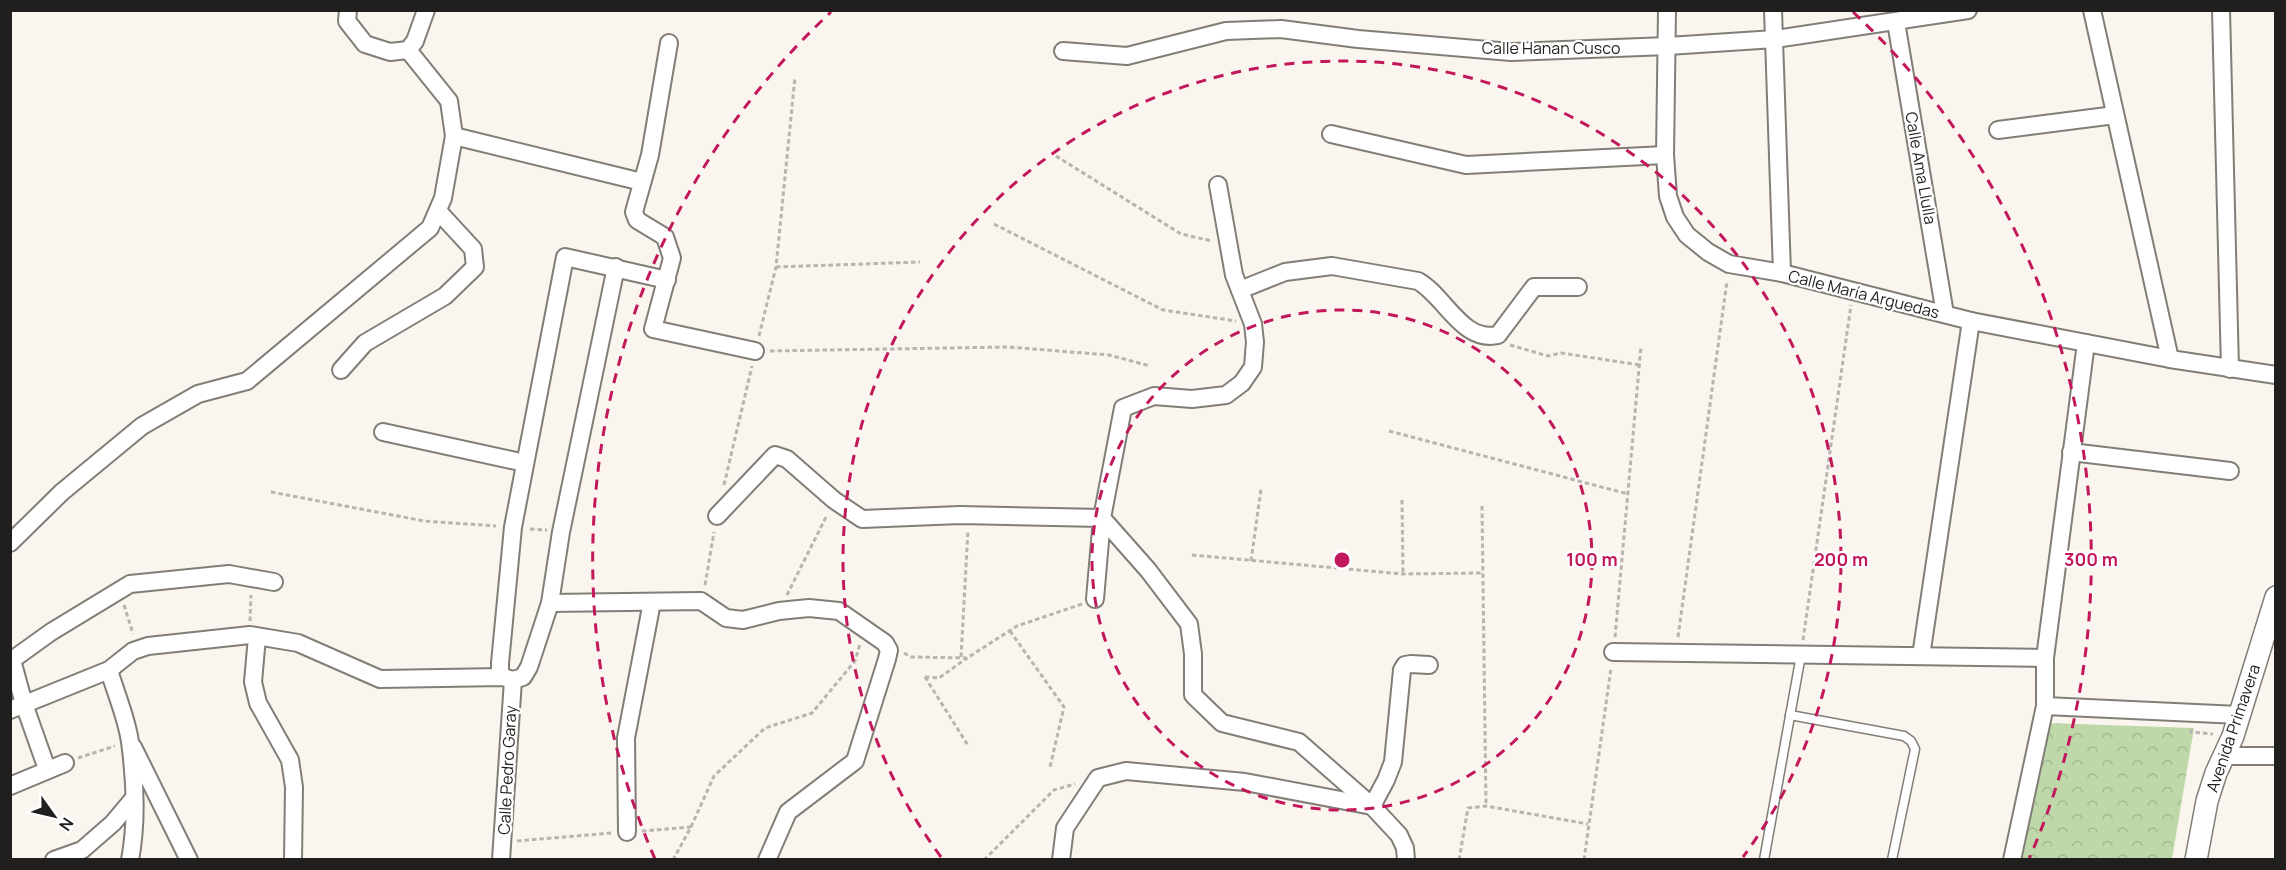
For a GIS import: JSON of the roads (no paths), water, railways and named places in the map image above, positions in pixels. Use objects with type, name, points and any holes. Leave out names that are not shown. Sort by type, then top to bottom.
[{"type":"street","points":[[348,10],[347,21],[364,44],[390,52],[408,50],[415,41],[426,10]]},
{"type":"street","name":"Calle María Arguedas","points":[[1667,10],[1665,155],[1668,196],[1675,217],[1687,235],[1708,252],[1729,264],[1782,273],[1971,321],[2170,359],[2276,375]]},
{"type":"street","points":[[1773,10],[1782,273]]},
{"type":"street","name":"Calle Hanan Cusco","points":[[1063,51],[1127,56],[1226,32],[1281,29],[1358,39],[1511,51],[1668,46],[1775,39],[1968,10]]},
{"type":"street","points":[[2092,10],[2170,359]]},
{"type":"street","points":[[2221,10],[2230,369]]},
{"type":"street","name":"Calle Ama Llulla","points":[[1896,22],[1945,314]]},
{"type":"street","points":[[669,43],[650,155],[634,212],[637,220],[665,237],[672,258],[653,329],[755,351]]},
{"type":"street","points":[[10,543],[62,492],[141,426],[198,394],[247,381],[430,228],[443,198],[453,136],[449,101],[408,50]]},
{"type":"street","points":[[1998,130],[2115,115]]},
{"type":"street","points":[[1331,134],[1466,165],[1665,155]]},
{"type":"street","points":[[453,136],[642,182]]},
{"type":"street","points":[[1095,599],[1102,518],[1123,408],[1154,396],[1192,399],[1226,395],[1242,383],[1253,367],[1255,342],[1252,324],[1234,275],[1218,184]]},
{"type":"street","points":[[341,370],[365,343],[445,296],[475,267],[473,249],[438,211]]},
{"type":"street","name":"Calle Pedro Garay","points":[[501,860],[508,679],[500,672],[500,663],[513,527],[525,463],[565,257],[616,267]]},
{"type":"street","points":[[1240,290],[1285,272],[1332,266],[1418,281],[1428,286],[1464,326],[1489,337],[1498,335],[1534,287],[1578,287]]},
{"type":"street","points":[[17,707],[109,670],[133,651],[148,646],[254,636],[298,643],[380,680],[508,679],[523,676],[527,672],[550,603],[561,532],[616,267],[667,280]]},
{"type":"street","points":[[1921,656],[1971,321]]},
{"type":"street","points":[[2012,860],[2045,706],[2045,658],[2085,343]]},
{"type":"street","points":[[383,432],[525,463]]},
{"type":"street","points":[[2071,452],[2230,471]]},
{"type":"street","points":[[717,516],[775,455],[787,459],[834,500],[862,519],[968,516],[1102,518],[1148,570],[1189,624],[1193,654],[1192,695],[1222,723],[1299,742],[1372,806],[1399,835],[1405,848],[1406,860]]},
{"type":"street","points":[[47,769],[17,707],[12,660],[51,632],[130,584],[229,574],[274,582]]},
{"type":"street","name":"Avenida Primavera","points":[[2196,860],[2207,801],[2239,715],[2276,597]]},
{"type":"street","points":[[550,603],[701,601],[726,618],[742,620],[779,611],[808,608],[839,611],[885,642],[888,650],[887,659],[855,761],[788,812],[767,860]]},
{"type":"street","points":[[627,832],[626,738],[652,602]]},
{"type":"street","points":[[254,636],[253,682],[258,703],[290,760],[294,787],[293,860]]},
{"type":"street","points":[[1613,652],[2045,658]]},
{"type":"street","points":[[1372,806],[1386,780],[1392,762],[1402,670],[1405,665],[1429,665]]},
{"type":"street","points":[[109,670],[130,741],[189,860]]},
{"type":"street","points":[[2045,706],[2239,715]]},
{"type":"street","points":[[130,741],[134,798],[130,860]]},
{"type":"street","points":[[2224,756],[2276,756]]},
{"type":"street","points":[[10,786],[65,762]]},
{"type":"street","points":[[1061,860],[1065,828],[1098,778],[1126,771],[1245,782],[1372,806]]},
{"type":"street","points":[[54,860],[82,850],[113,823],[134,798]]},
{"type":"lane","points":[[1764,860],[1801,655]]},
{"type":"lane","points":[[1790,715],[1904,736],[1911,741],[1915,749],[1892,860]]}]
